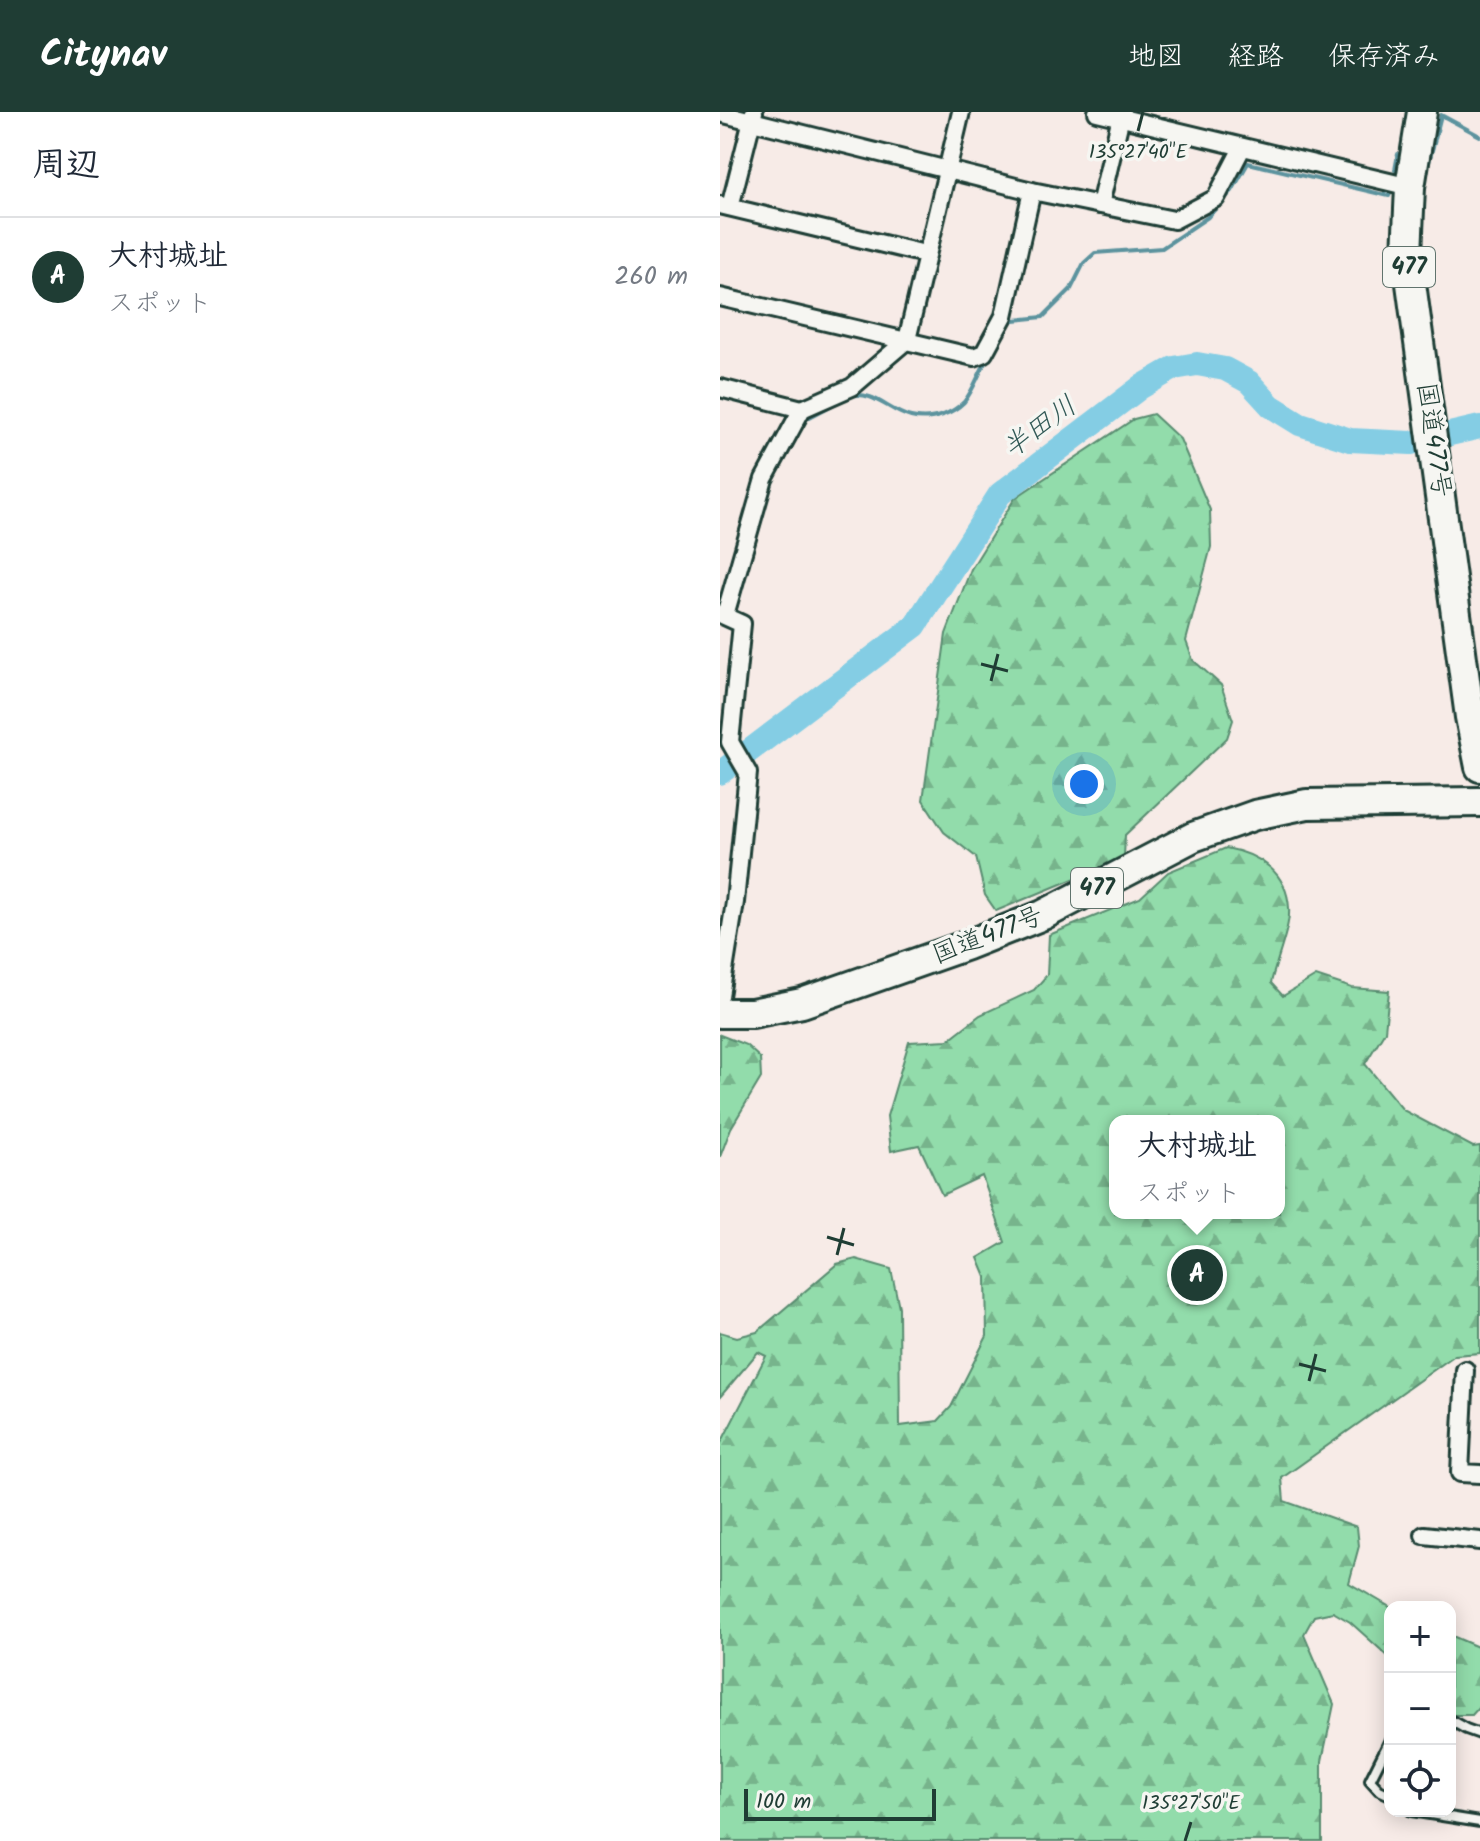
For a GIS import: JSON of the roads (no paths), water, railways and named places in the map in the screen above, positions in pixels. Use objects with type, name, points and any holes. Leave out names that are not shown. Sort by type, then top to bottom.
[{"type":"highway","name":"国道477号","points":[[1422,112],[1410,187],[1407,254],[1470,717],[1480,767]]},
{"type":"highway","name":"国道477号","points":[[720,1013],[752,1013],[802,1003],[954,950],[1043,915],[1193,837],[1255,815],[1307,804],[1480,802]]},
{"type":"street","points":[[720,996],[735,902],[748,773],[730,742],[742,624],[722,615],[764,479],[802,409],[852,387],[907,340],[961,112]]},
{"type":"street","points":[[1097,112],[1121,115],[1242,148],[1410,187]]},
{"type":"street","points":[[720,113],[753,117],[1032,191],[1174,220],[1216,198],[1242,148]]},
{"type":"street","points":[[1100,205],[1121,115]]},
{"type":"street","points":[[753,117],[725,206],[925,254]]},
{"type":"street","points":[[720,297],[974,357],[984,353],[1004,316],[1032,191]]},
{"type":"street","points":[[720,388],[802,409]]},
{"type":"street","points":[[1465,1370],[1460,1473],[1480,1474]]},
{"type":"street","points":[[1424,1535],[1480,1541]]},
{"type":"lane","points":[[1456,1723],[1480,1734]]},
{"type":"lane","points":[[1384,1752],[1370,1780],[1384,1792]]},
{"type":"lane","points":[[1449,1817],[1480,1822]]},
{"type":"waterway","points":[[1425,161],[1429,162],[1441,115],[1480,136]]},
{"type":"waterway","points":[[1395,170],[1398,154]]},
{"type":"waterway","points":[[996,348],[1007,324],[1014,320],[1043,317],[1071,289],[1084,263],[1095,253],[1162,248],[1208,217],[1232,191],[1248,163],[1389,196],[1390,192]]},
{"type":"waterway","points":[[850,396],[872,398],[914,418],[943,415],[964,402],[988,358]]},
{"type":"waterway","name":"半田川","points":[[720,773],[915,626],[1000,494],[1141,387],[1174,368],[1197,364],[1225,369],[1249,382],[1271,406],[1300,424],[1350,440],[1411,443],[1480,427]]},
{"type":"waterway","points":[[804,420],[842,400]]},
{"type":"waterway","points":[[734,615],[750,558]]},
{"type":"place","name":"大村城址","points":[[1197,1275]]}]
